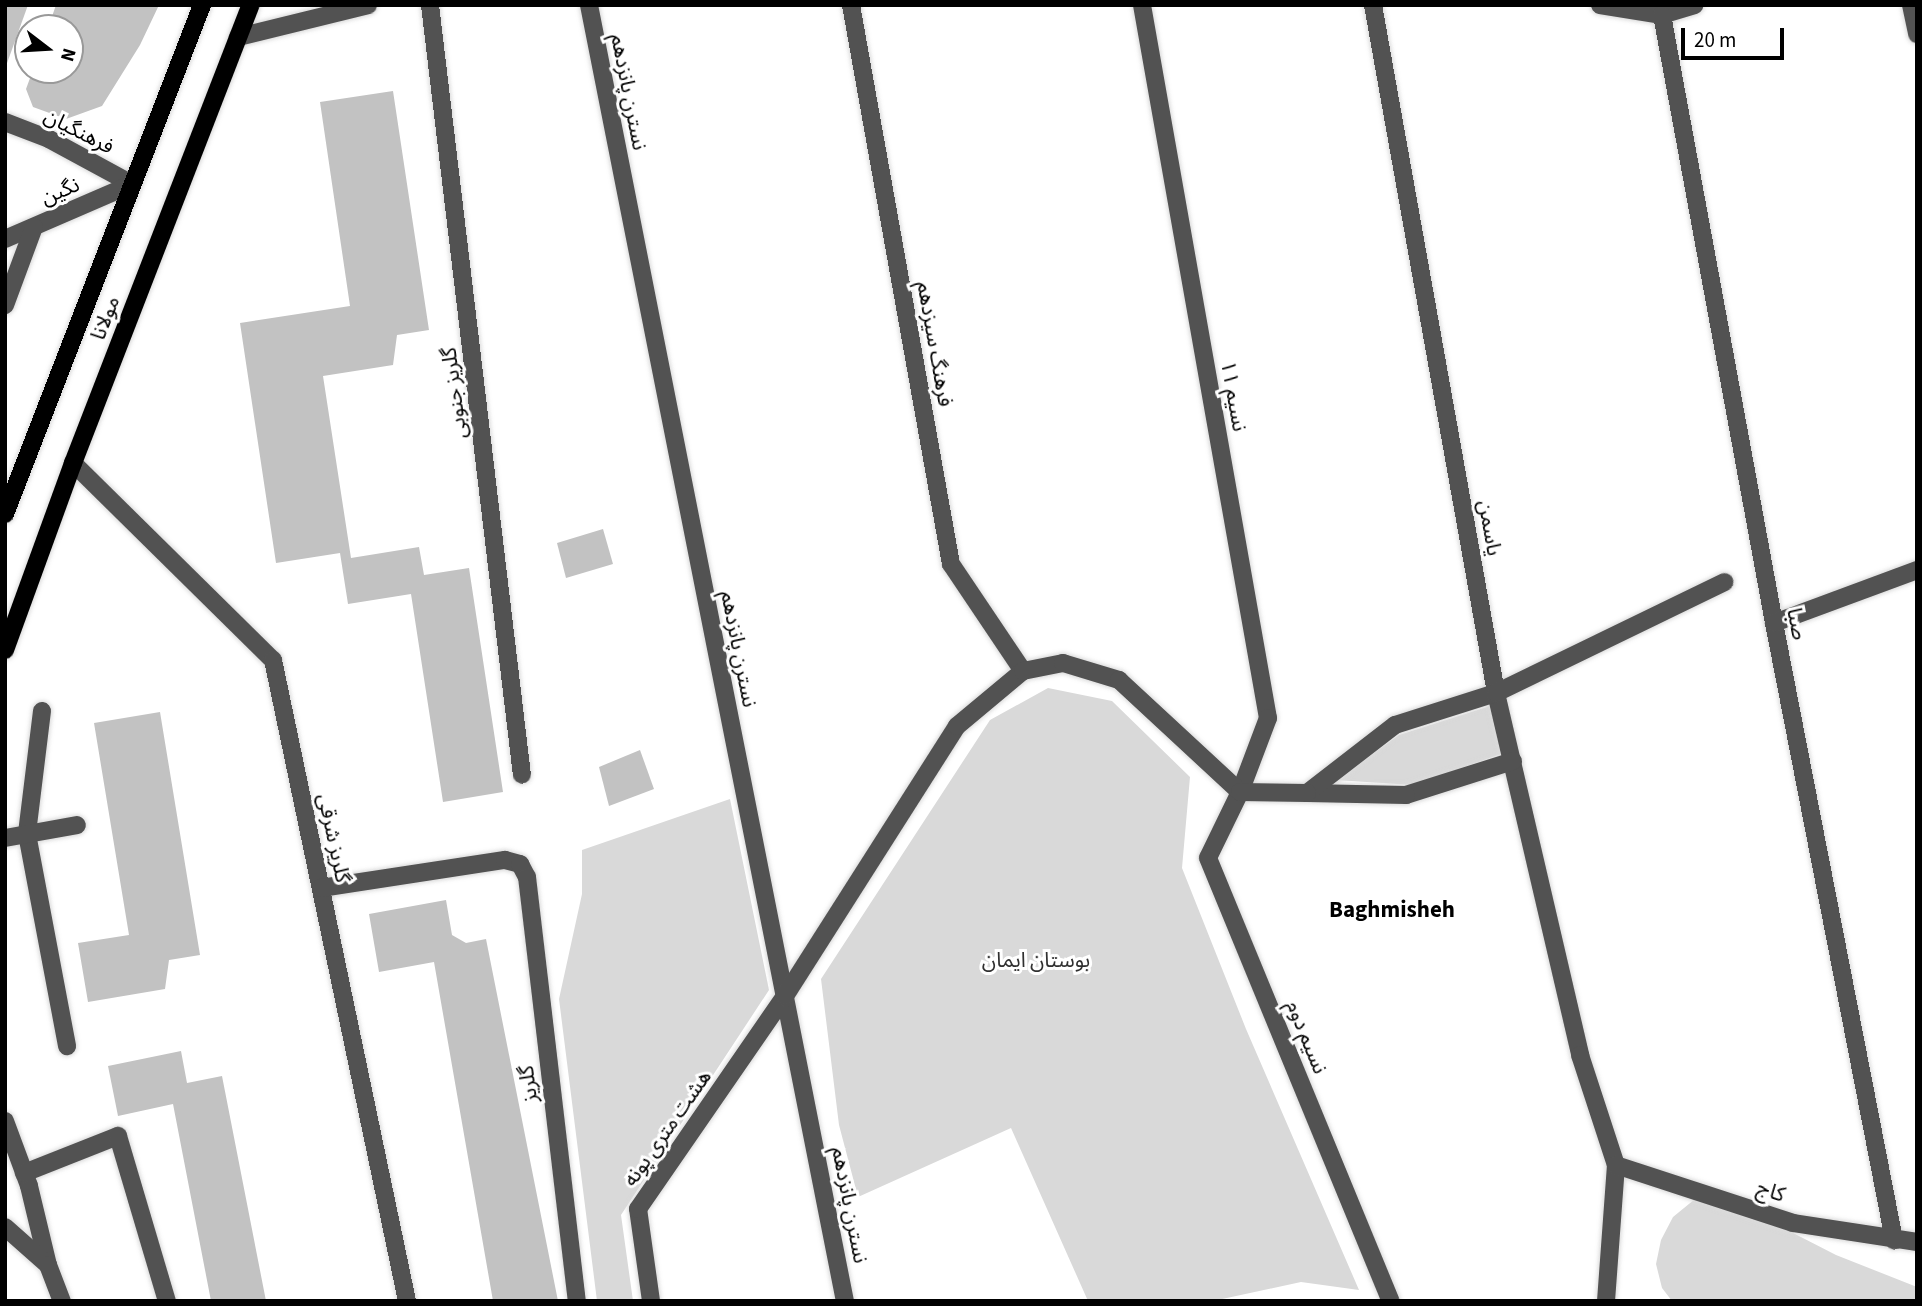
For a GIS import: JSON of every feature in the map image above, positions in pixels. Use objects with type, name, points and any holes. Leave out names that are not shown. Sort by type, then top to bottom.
[{"type":"main road","name":"مولانا","points":[[5,513],[202,5]]},
{"type":"main road","name":"مولانا","points":[[5,649],[73,463],[251,5]]},
{"type":"street","points":[[238,37],[368,5]]},
{"type":"street","name":"گلریز جنوبی","points":[[430,5],[523,775]]},
{"type":"street","name":"نسترن پانزدهم","points":[[589,5],[845,1301]]},
{"type":"street","name":"فرهنگ سیزدهم","points":[[851,5],[951,564],[1023,671]]},
{"type":"street","name":"نسیم ۱۱","points":[[1142,5],[1268,718],[1240,792]]},
{"type":"street","name":"یاسمن","points":[[1373,5],[1496,693],[1580,1055],[1616,1165]]},
{"type":"street","points":[[1600,5],[1662,15],[1694,5]]},
{"type":"street","points":[[1911,5],[1917,34]]},
{"type":"street","name":"صبا","points":[[1662,15],[1774,623],[1894,1240]]},
{"type":"street","name":"فرهنگیان","points":[[5,122],[49,139],[132,184]]},
{"type":"street","name":"نگین","points":[[5,239],[132,184]]},
{"type":"street","points":[[5,305],[33,226]]},
{"type":"street","name":"گلریز شرقی","points":[[73,463],[273,660],[407,1301]]},
{"type":"street","points":[[1774,623],[1917,570]]},
{"type":"street","points":[[1307,793],[1395,726],[1496,693],[1725,582]]},
{"type":"street","points":[[1023,671],[1063,663],[1119,680],[1240,792],[1406,795],[1513,761]]},
{"type":"street","name":"هشت متری پونه","points":[[651,1301],[638,1209],[785,996],[957,726],[1023,671]]},
{"type":"street","points":[[42,711],[27,834],[67,1046]]},
{"type":"street","name":"نسیم دوم","points":[[1240,792],[1208,858],[1391,1301]]},
{"type":"street","points":[[5,838],[77,825]]},
{"type":"street","name":"گلریز","points":[[321,888],[505,860],[520,864],[527,877],[577,1301]]},
{"type":"street","points":[[5,1121],[24,1173],[48,1265],[62,1301]]},
{"type":"street","points":[[24,1173],[118,1136],[167,1301]]},
{"type":"street","points":[[1606,1301],[1616,1165]]},
{"type":"street","name":"کاج","points":[[1616,1165],[1793,1223],[1917,1242]]},
{"type":"street","points":[[5,1227],[48,1265]]},
{"type":"green space","name":"بوستان ایمان","points":[[1048,688],[1112,701],[1190,777],[1182,868],[1246,1029],[1359,1290],[1301,1282],[1213,1301],[1088,1301],[1011,1128],[858,1197],[839,1125],[821,979],[990,720]]},
{"type":"green space","points":[[1490,706],[1501,754],[1413,785],[1336,780],[1399,735]]},
{"type":"green space","points":[[730,799],[769,990],[621,1215],[633,1301],[597,1301],[559,999],[582,894],[582,850]]},
{"type":"green space","points":[[1695,1199],[1760,1216],[1836,1255],[1917,1287],[1917,1301],[1672,1301],[1662,1288],[1656,1264],[1661,1240],[1673,1217]]},
{"type":"building","points":[[5,5],[28,5],[25,14],[14,14],[14,44],[5,66]]},
{"type":"building","points":[[56,5],[159,5],[140,45],[102,106],[66,119],[33,107],[26,89],[28,84],[84,84],[84,14],[53,14]]},
{"type":"building","points":[[393,91],[429,330],[397,335],[393,365],[323,376],[351,558],[419,547],[424,575],[469,568],[503,792],[443,802],[411,594],[348,604],[340,553],[276,563],[240,323],[350,306],[320,102]]},
{"type":"building","points":[[603,529],[613,564],[566,578],[557,543]]},
{"type":"building","points":[[160,712],[200,955],[169,960],[165,989],[88,1002],[78,943],[129,935],[94,723]]},
{"type":"building","points":[[640,750],[654,789],[609,806],[599,767]]},
{"type":"building","points":[[446,900],[452,935],[466,943],[486,939],[558,1301],[493,1301],[434,962],[379,972],[369,914]]},
{"type":"building","points":[[181,1051],[187,1083],[222,1076],[266,1301],[211,1301],[173,1104],[118,1116],[108,1066]]},
{"type":"district","name":"Baghmisheh","points":[[1392,910]]}]
